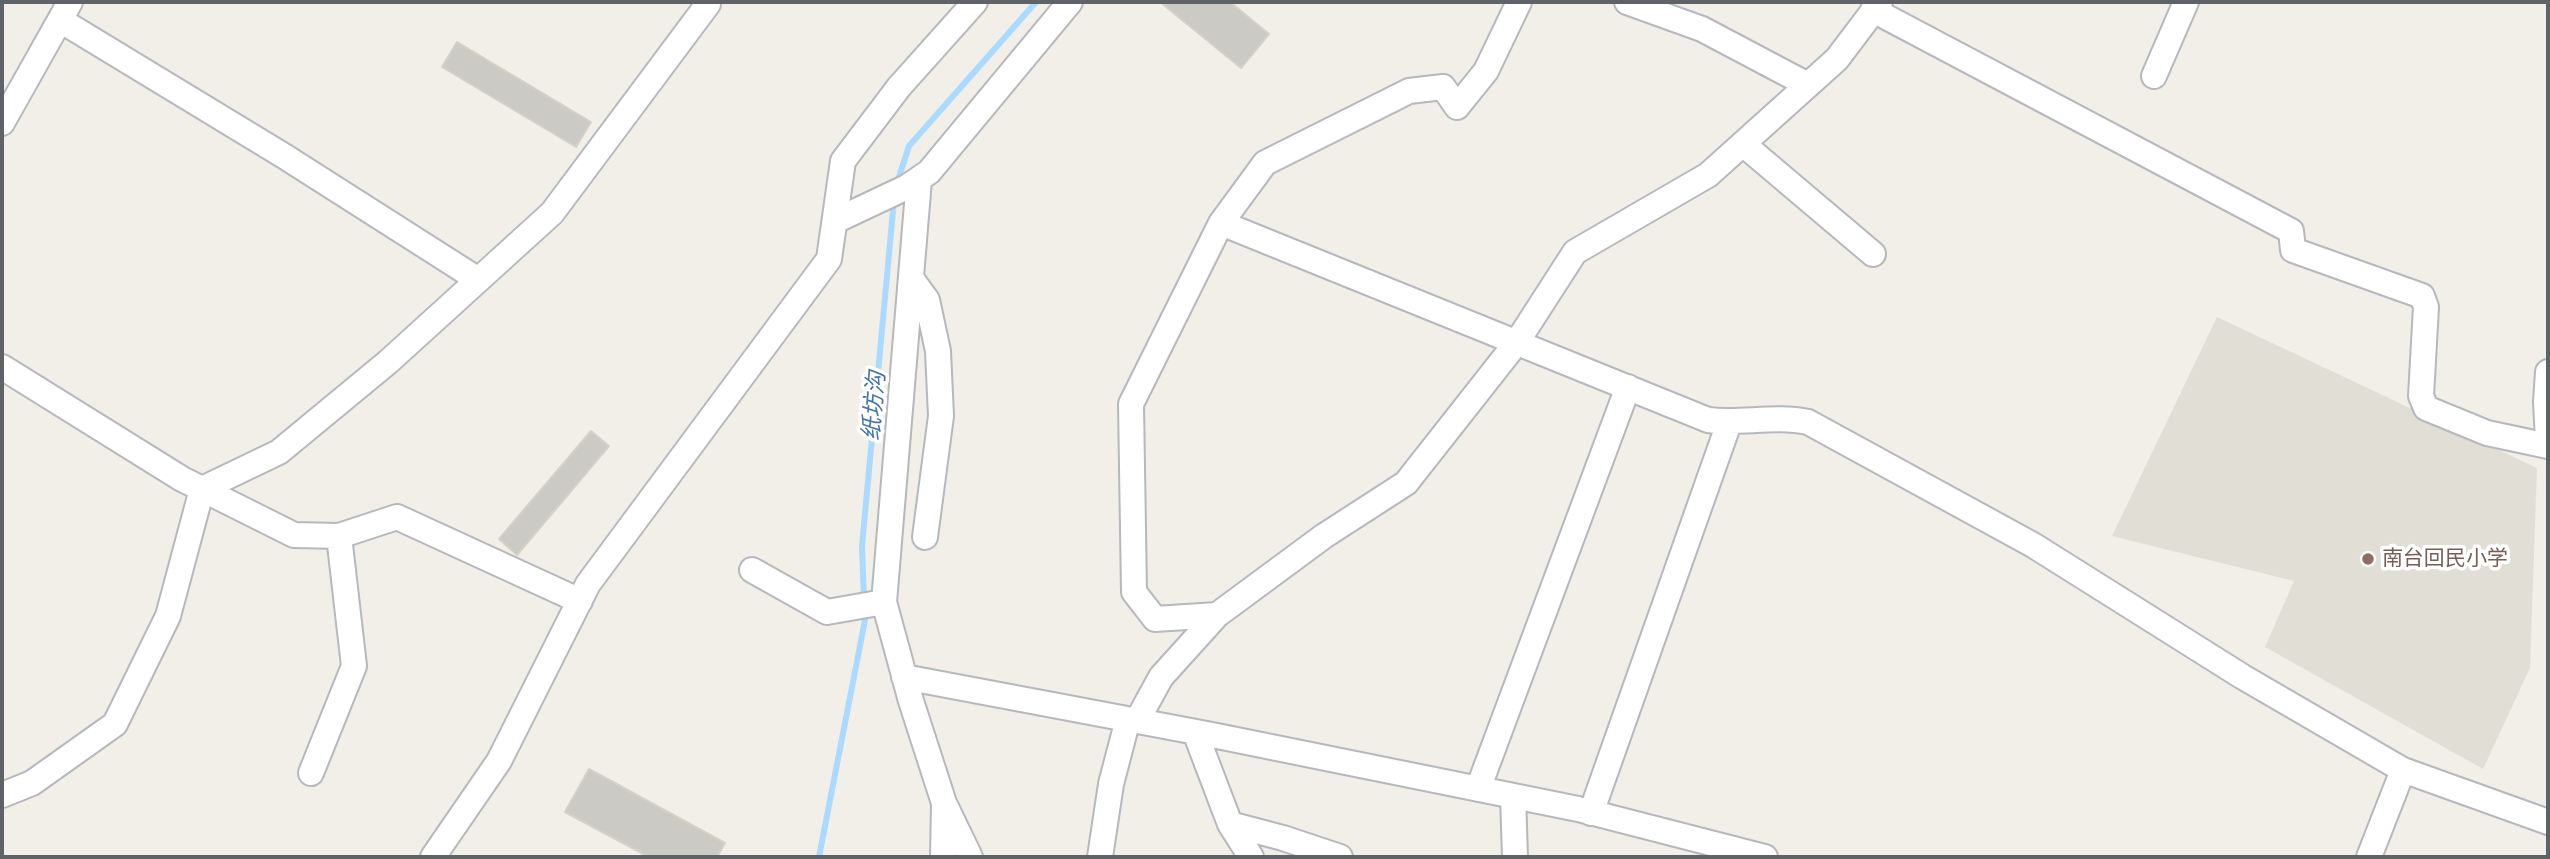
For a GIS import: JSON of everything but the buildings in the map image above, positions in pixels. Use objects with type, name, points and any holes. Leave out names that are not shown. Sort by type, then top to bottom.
[{"type":"street","points":[[2,794],[32,783],[115,723],[169,616],[202,489],[279,452],[388,362],[552,213],[708,4],[704,2]]},
{"type":"street","points":[[433,857],[499,761],[588,584],[829,260],[844,161],[899,87],[975,2]]},
{"type":"street","points":[[835,221],[913,183],[929,172],[1070,2]]},
{"type":"street","points":[[1217,615],[1155,619],[1134,592],[1131,404],[1221,223],[1265,163],[1409,91],[1443,87],[1457,107],[1486,71],[1519,2]]},
{"type":"street","points":[[1627,2],[1702,29],[1808,85]]},
{"type":"street","points":[[2154,76],[2186,2]]},
{"type":"street","points":[[1100,857],[1111,784],[1133,720],[1161,677],[1217,615],[1324,536],[1406,483],[1517,342],[1575,252],[1708,175],[1837,59],[1877,6],[2291,231],[2293,250],[2422,296],[2426,307],[2421,396],[2426,408],[2487,433],[2548,446]]},
{"type":"street","points":[[2,123],[65,11],[284,156],[477,279]]},
{"type":"street","points":[[1743,144],[1873,254]]},
{"type":"street","points":[[913,183],[911,278],[868,605],[904,677],[944,803],[970,857]]},
{"type":"street","points":[[1221,223],[1708,420],[1729,423],[1788,418],[1808,422],[2033,545],[2243,677],[2403,770],[2548,822]]},
{"type":"street","points":[[911,278],[927,300],[938,351],[941,416],[925,537]]},
{"type":"street","points":[[2,367],[181,478],[294,535],[339,536],[397,517],[580,601]]},
{"type":"street","points":[[2548,373],[2548,440]]},
{"type":"street","points":[[1478,789],[1628,387]]},
{"type":"street","points":[[1591,813],[1729,423]]},
{"type":"street","points":[[312,773],[354,666],[339,536]]},
{"type":"street","points":[[752,570],[827,612],[868,605]]},
{"type":"street","points":[[904,677],[1513,796],[1765,857]]},
{"type":"street","points":[[1195,732],[1230,824],[1251,857]]},
{"type":"street","points":[[2369,857],[2403,770]]},
{"type":"street","points":[[1513,796],[1515,857]]},
{"type":"street","points":[[943,857],[944,803]]},
{"type":"street","points":[[1230,824],[1340,857]]},
{"type":"shaded area","name":"南台回民小学","points":[[2217,317],[2537,468],[2530,668],[2483,769],[2265,647],[2294,581],[2112,536]]},
{"type":"waterway","name":"纸坊沟","points":[[897,183],[909,146],[1036,2]]},
{"type":"waterway","name":"纸坊沟","points":[[864,601],[862,546],[894,200]]},
{"type":"waterway","name":"纸坊沟","points":[[819,857],[865,620],[864,611]]},
{"type":"place","name":"南台回民小学","points":[[2368,559]]}]
